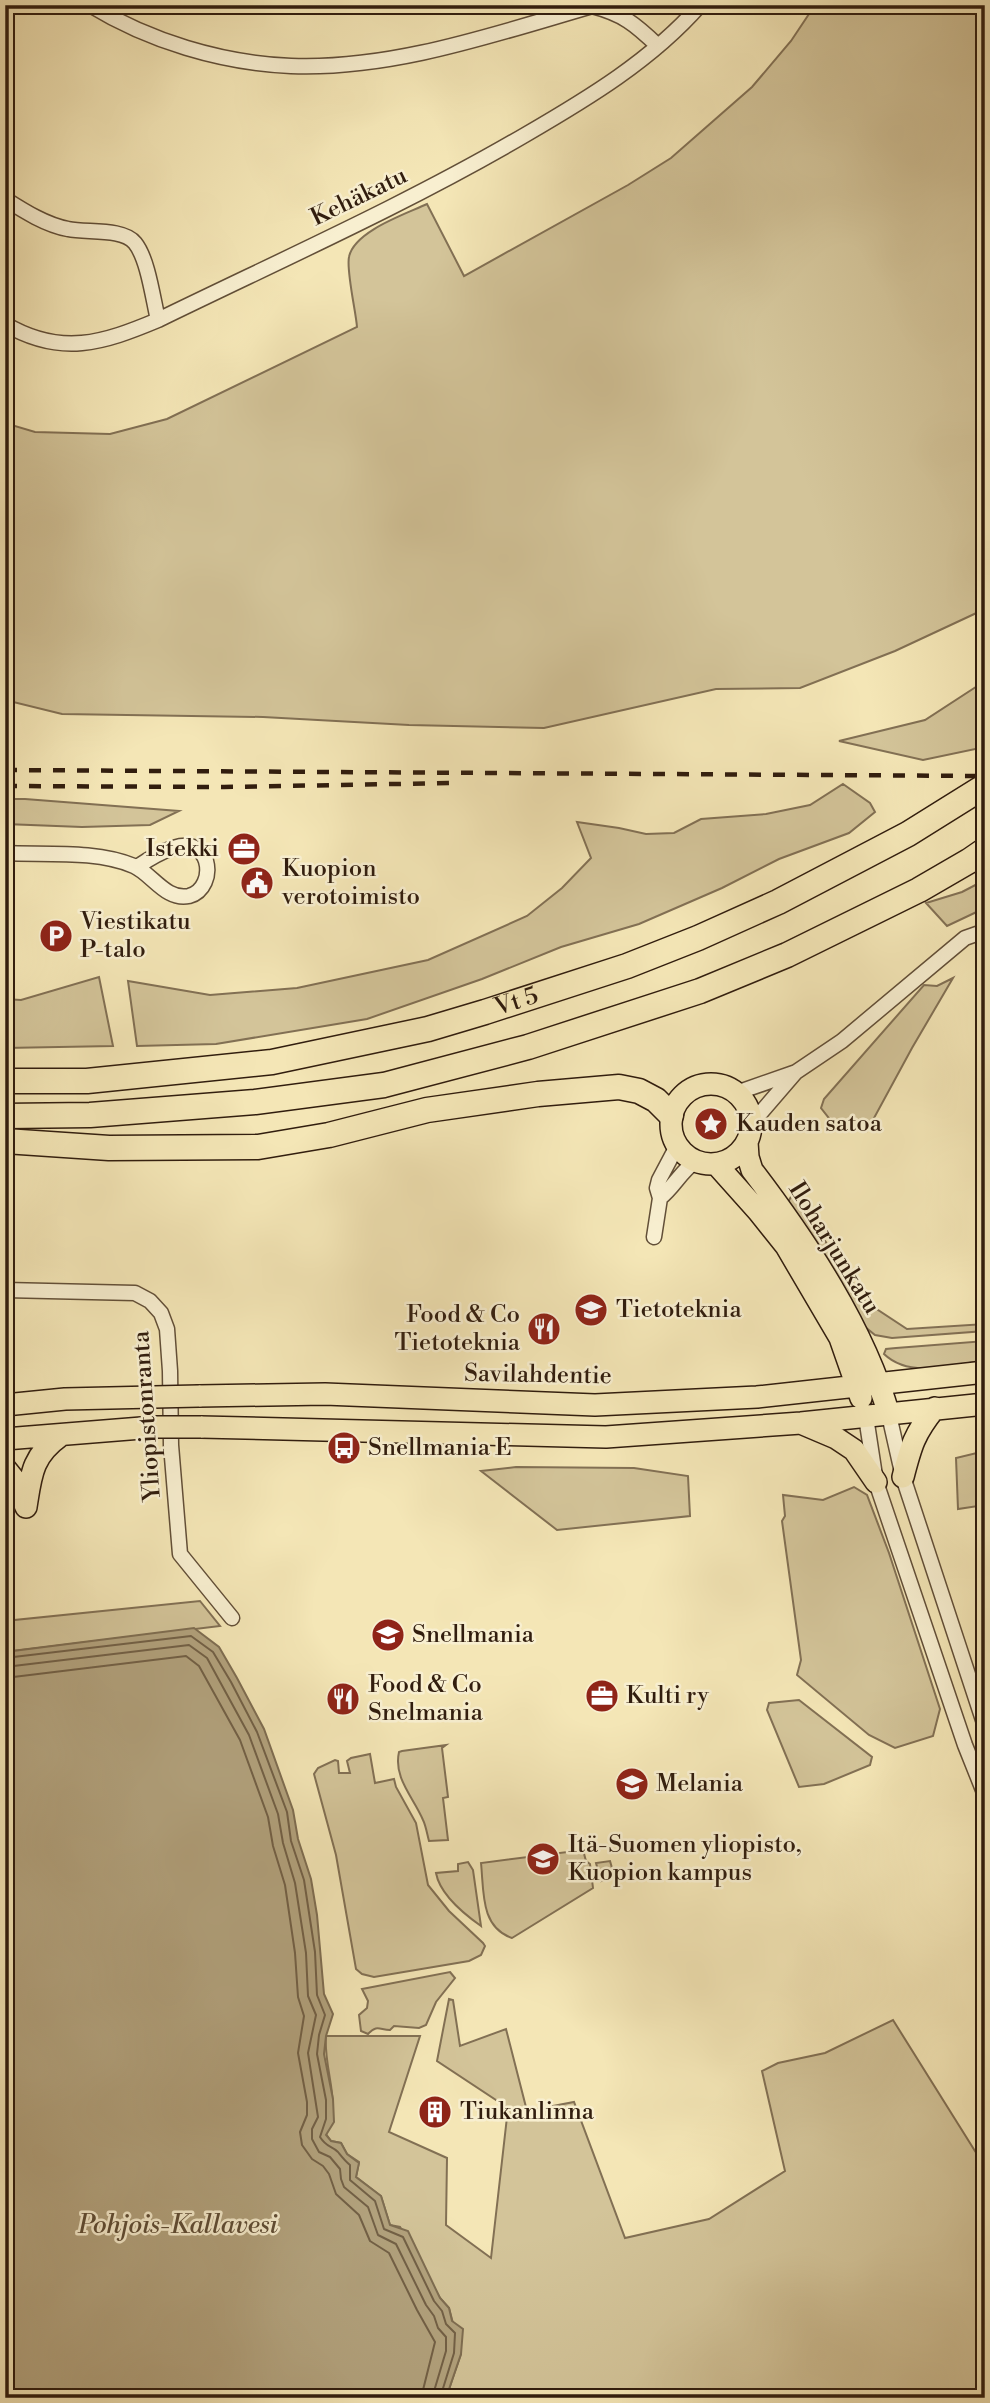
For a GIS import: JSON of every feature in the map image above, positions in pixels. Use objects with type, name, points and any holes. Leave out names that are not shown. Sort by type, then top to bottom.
[{"type":"highway","name":"Vt 5","points":[[5,1081],[86,1081],[272,1062],[439,1026],[545,994],[698,938],[778,902],[852,864],[978,789]]},
{"type":"highway","name":"Vt 5","points":[[5,1116],[90,1115],[255,1102],[384,1085],[515,1051],[700,991],[787,955],[853,924],[979,855]]},
{"type":"highway","points":[[5,1141],[109,1149],[258,1147],[328,1135],[427,1110],[538,1094],[619,1087],[639,1091],[656,1100],[671,1115]]},
{"type":"main road","points":[[707,1083],[719,1084],[736,1093],[747,1105],[749,1133],[739,1153],[727,1161],[706,1163],[684,1154],[677,1146],[670,1126],[671,1115],[684,1094],[707,1083]]},
{"type":"main road","name":"Iloharjunkatu","points":[[749,1133],[748,1157],[752,1170],[836,1295],[864,1346],[869,1385]]},
{"type":"main road","name":"Iloharjunkatu","points":[[706,1163],[758,1211],[786,1246],[869,1385]]},
{"type":"main road","name":"Savilahdentie","points":[[5,1405],[65,1399],[324,1394],[595,1405],[757,1397],[985,1371]]},
{"type":"main road","points":[[869,1385],[889,1415]]},
{"type":"main road","points":[[866,1417],[869,1385]]},
{"type":"main road","points":[[5,1439],[154,1427],[606,1437],[801,1423],[985,1404]]},
{"type":"main road","points":[[903,1477],[912,1442],[935,1408]]},
{"type":"main road","points":[[801,1423],[836,1438],[854,1450],[876,1482]]},
{"type":"main road","points":[[5,1468],[13,1478],[26,1507],[32,1473],[38,1458],[44,1448],[60,1436]]},
{"type":"street","points":[[90,5],[133,29],[188,48],[291,66],[367,61],[418,52],[592,6],[614,11],[638,27],[658,46]]},
{"type":"street","name":"Kehäkatu","points":[[5,324],[50,342],[88,344],[117,337],[158,320],[470,167],[596,91],[658,46],[700,5]]},
{"type":"street","points":[[5,199],[23,211],[66,229],[121,234],[130,238],[137,244],[143,260],[158,320]]},
{"type":"street","points":[[5,853],[110,858],[137,867],[163,888],[179,896],[190,895],[203,887],[208,872],[201,853],[184,846],[160,852],[137,867]]},
{"type":"street","points":[[736,1093],[796,1072],[863,1026],[965,938],[985,931]]},
{"type":"street","points":[[749,1133],[796,1072]]},
{"type":"street","points":[[654,1237],[660,1198],[657,1188],[659,1180],[677,1146]]},
{"type":"street","points":[[660,1198],[670,1190],[684,1169],[706,1163]]},
{"type":"street","name":"Yliopistonranta","points":[[5,1290],[135,1293],[150,1301],[161,1313],[167,1329],[171,1445],[180,1553],[232,1618]]},
{"type":"street","points":[[889,1415],[903,1477],[985,1726]]},
{"type":"street","points":[[866,1417],[876,1482],[965,1745],[985,1795]]},
{"type":"shaded area","points":[[815,5],[985,5],[985,609],[895,651],[800,688],[716,689],[544,728],[409,725],[263,717],[62,714],[5,700],[5,423],[35,432],[110,434],[167,419],[357,327],[349,271],[349,257],[353,248],[370,231],[427,204],[464,276],[628,185],[671,158],[752,87],[791,41]]},
{"type":"shaded area","points":[[985,681],[985,747],[923,760],[839,741],[925,720]]},
{"type":"shaded area","points":[[843,784],[870,803],[875,812],[849,833],[779,859],[722,888],[639,924],[561,947],[482,979],[367,1019],[216,1044],[137,1046],[128,981],[210,995],[297,988],[428,960],[527,916],[562,888],[591,858],[577,822],[646,834],[674,833],[701,819],[766,814],[810,805]]},
{"type":"shaded area","points":[[5,799],[179,811],[150,825],[82,827],[5,824]]},
{"type":"shaded area","points":[[985,880],[985,908],[947,926],[926,903],[962,892]]},
{"type":"shaded area","points":[[99,977],[113,1046],[5,1048],[5,999],[21,1000]]},
{"type":"shaded area","points":[[953,978],[867,1131],[842,1119],[836,1127],[821,1108],[824,1099],[924,985],[937,986]]},
{"type":"shaded area","points":[[793,1193],[866,1302],[907,1329],[985,1324],[985,1331],[892,1338],[875,1335],[864,1326],[786,1206]]},
{"type":"shaded area","points":[[985,1341],[985,1360],[946,1367],[906,1366],[894,1362],[884,1354],[886,1349]]},
{"type":"shaded area","points":[[985,1451],[985,1505],[958,1509],[956,1458]]},
{"type":"shaded area","points":[[516,1467],[634,1468],[688,1476],[690,1516],[557,1530],[481,1471]]},
{"type":"shaded area","points":[[854,1487],[867,1495],[940,1709],[933,1736],[895,1748],[869,1735],[797,1675],[801,1660],[782,1521],[785,1516],[783,1495],[823,1500]]},
{"type":"shaded area","points":[[200,1601],[220,1626],[5,1652],[5,1621]]},
{"type":"shaded area","points":[[799,1700],[872,1757],[870,1765],[824,1784],[799,1787],[767,1710],[769,1703]]},
{"type":"shaded area","points":[[446,1745],[442,1748],[448,1797],[443,1798],[448,1840],[429,1841],[424,1822],[402,1779],[399,1752]]},
{"type":"shaded area","points":[[370,1754],[375,1783],[394,1779],[416,1823],[428,1885],[449,1911],[483,1943],[485,1946],[481,1955],[469,1961],[374,1977],[362,1974],[356,1969],[336,1855],[314,1774],[318,1768],[335,1760],[338,1761],[339,1773],[350,1773],[347,1761]]},
{"type":"shaded area","points":[[583,1850],[586,1861],[590,1864],[593,1888],[512,1938],[494,1926],[486,1907],[481,1863]]},
{"type":"shaded area","points":[[610,1861],[614,1875],[601,1881],[596,1863]]},
{"type":"shaded area","points":[[468,1862],[473,1870],[481,1926],[460,1910],[442,1889],[436,1873],[458,1871],[458,1864]]},
{"type":"shaded area","points":[[450,1972],[455,1978],[436,2002],[426,2025],[419,2028],[394,2026],[390,2030],[376,2028],[368,2034],[361,2031],[359,2015],[367,2008],[368,2001],[362,1989]]},
{"type":"shaded area","points":[[449,1999],[453,2000],[460,2046],[506,2029],[527,2111],[574,2102],[625,2238],[709,2219],[785,2171],[762,2071],[778,2063],[825,2053],[893,2020],[985,2167],[985,2398],[446,2398],[461,2354],[449,2308],[440,2298],[400,2227],[390,2225],[381,2196],[356,2177],[359,2162],[347,2154],[341,2143],[331,2141],[326,2134],[331,2123],[333,2099],[326,2036],[420,2036],[389,2132],[447,2158],[446,2225],[491,2258],[508,2108],[437,2061]]},
{"type":"water","name":"Pohjois-Kallavesi","points":[[194,1628],[219,1647],[264,1729],[293,1810],[298,1839],[311,1879],[324,1994],[333,2014],[324,2054],[333,2099],[334,2122],[326,2135],[331,2141],[341,2143],[347,2154],[359,2163],[356,2177],[381,2196],[390,2225],[408,2231],[440,2298],[449,2308],[452,2321],[463,2329],[461,2354],[446,2398],[5,2398],[5,1652]]},
{"type":"railway","points":[[5,770],[985,776]]},
{"type":"railway","points":[[5,786],[224,787],[453,783]]},
{"type":"place","name":"Istekki","points":[[244,849]]},
{"type":"place","name":"Kuopion verotoimisto","points":[[257,883]]},
{"type":"place","name":"Viestikatu P-talo","points":[[56,936]]},
{"type":"place","name":"Kauden satoa","points":[[711,1124]]},
{"type":"place","name":"Tietoteknia","points":[[591,1310]]},
{"type":"place","name":"Food & Co Tietoteknia","points":[[544,1329]]},
{"type":"place","name":"Snellmania E","points":[[344,1448]]},
{"type":"place","name":"Snellmania","points":[[388,1635]]},
{"type":"place","name":"Kulti ry","points":[[602,1696]]},
{"type":"place","name":"Food & Co Snelmania","points":[[343,1699]]},
{"type":"place","name":"Melania","points":[[632,1784]]},
{"type":"place","name":"Itä-Suomen yliopisto, Kuopion kampus","points":[[543,1859]]},
{"type":"place","name":"Tiukanlinna","points":[[435,2112]]}]
